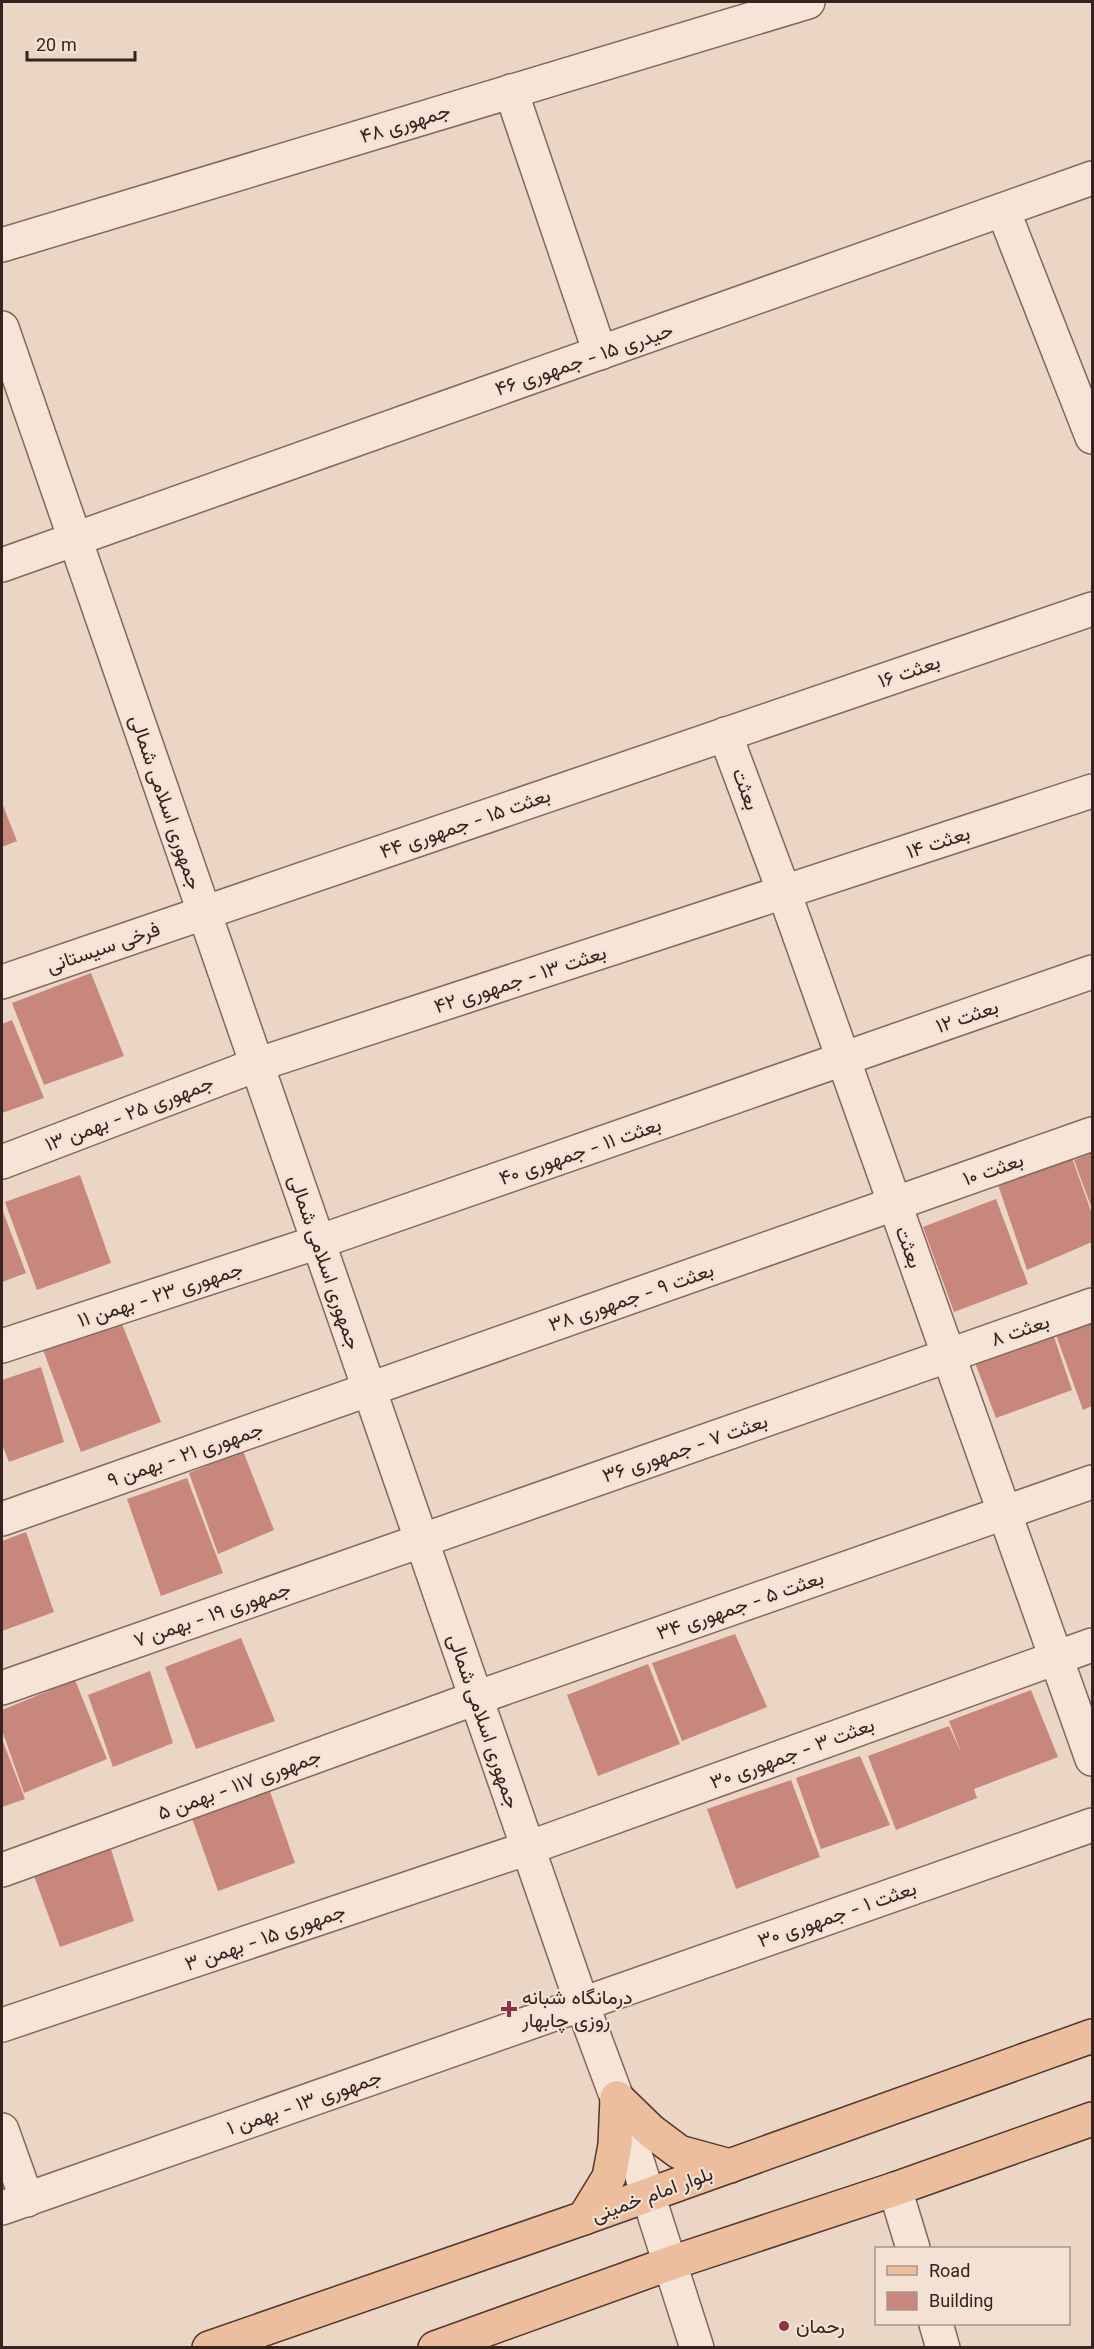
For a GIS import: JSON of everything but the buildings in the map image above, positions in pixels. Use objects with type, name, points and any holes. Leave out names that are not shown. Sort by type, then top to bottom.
[{"type":"main road","name":"بلوار امام خمینی","points":[[209,2348],[584,2218],[1092,2036]]},
{"type":"main road","points":[[616,2098],[651,2131],[679,2152],[730,2166]]},
{"type":"main road","points":[[584,2218],[609,2177],[615,2145],[616,2098]]},
{"type":"main road","points":[[435,2348],[670,2263],[895,2189],[1092,2119]]},
{"type":"street","name":"جمهوری ۴۸","points":[[2,245],[808,2]]},
{"type":"street","points":[[511,91],[600,353]]},
{"type":"street","name":"حیدری ۱۵ - جمهوری ۴۶","points":[[2,565],[1092,178]]},
{"type":"street","points":[[1004,210],[1085,397],[1092,437]]},
{"type":"street","name":"جمهوری اسلامی شمالی","points":[[2,328],[616,2098],[697,2348]]},
{"type":"street","name":"بعثت ۱۶","points":[[725,734],[1092,609]]},
{"type":"street","name":"بعثت ۱۵ - جمهوری ۴۴","points":[[204,913],[725,734]]},
{"type":"street","name":"بعثت","points":[[725,734],[784,892],[1092,1759]]},
{"type":"street","name":"بعثت ۱۴","points":[[784,892],[1092,791]]},
{"type":"street","name":"بعثت ۱۳ - جمهوری ۴۲","points":[[256,1065],[784,892]]},
{"type":"street","name":"فرخی سیستانی","points":[[2,982],[204,913]]},
{"type":"street","name":"بعثت ۱۲","points":[[842,1060],[1092,972]]},
{"type":"street","name":"بعثت ۱۱ - جمهوری ۴۰","points":[[318,1242],[842,1060]]},
{"type":"street","name":"جمهوری ۲۵ - بهمن ۱۳","points":[[2,1162],[256,1065]]},
{"type":"street","name":"بعثت ۱۰","points":[[894,1204],[1092,1134]]},
{"type":"street","name":"بعثت ۹ - جمهوری ۳۸","points":[[369,1389],[894,1204]]},
{"type":"street","name":"جمهوری ۲۳ - بهمن ۱۱","points":[[2,1346],[318,1242]]},
{"type":"street","name":"بعثت ۸","points":[[948,1356],[1092,1305]]},
{"type":"street","name":"بعثت ۷ - جمهوری ۳۶","points":[[422,1541],[948,1356]]},
{"type":"street","name":"جمهوری ۲۱ - بهمن ۹","points":[[2,1519],[369,1389]]},
{"type":"street","name":"بعثت ۵ - جمهوری ۳۴","points":[[476,1698],[1092,1482]]},
{"type":"street","name":"جمهوری ۱۹ - بهمن ۷","points":[[2,1688],[422,1541]]},
{"type":"street","name":"بعثت ۳ - جمهوری ۳۰","points":[[528,1848],[1092,1645]]},
{"type":"street","name":"جمهوری ۱۱۷ - بهمن ۵","points":[[2,1870],[476,1698]]},
{"type":"street","name":"بعثت ۱ - جمهوری ۳۰","points":[[582,2004],[1092,1825]]},
{"type":"street","name":"جمهوری ۱۵ - بهمن ۳","points":[[2,2025],[528,1848]]},
{"type":"street","name":"جمهوری ۱۳ - بهمن ۱","points":[[14,2204],[582,2004]]},
{"type":"street","points":[[2,2130],[14,2204]]},
{"type":"street","points":[[895,2189],[913,2247]]},
{"type":"street","points":[[936,2325],[943,2348]]},
{"type":"place","name":"درمانگاه شبانه روزی چابهار","points":[[509,2009]]},
{"type":"place","name":"رحمان","points":[[784,2326]]}]
